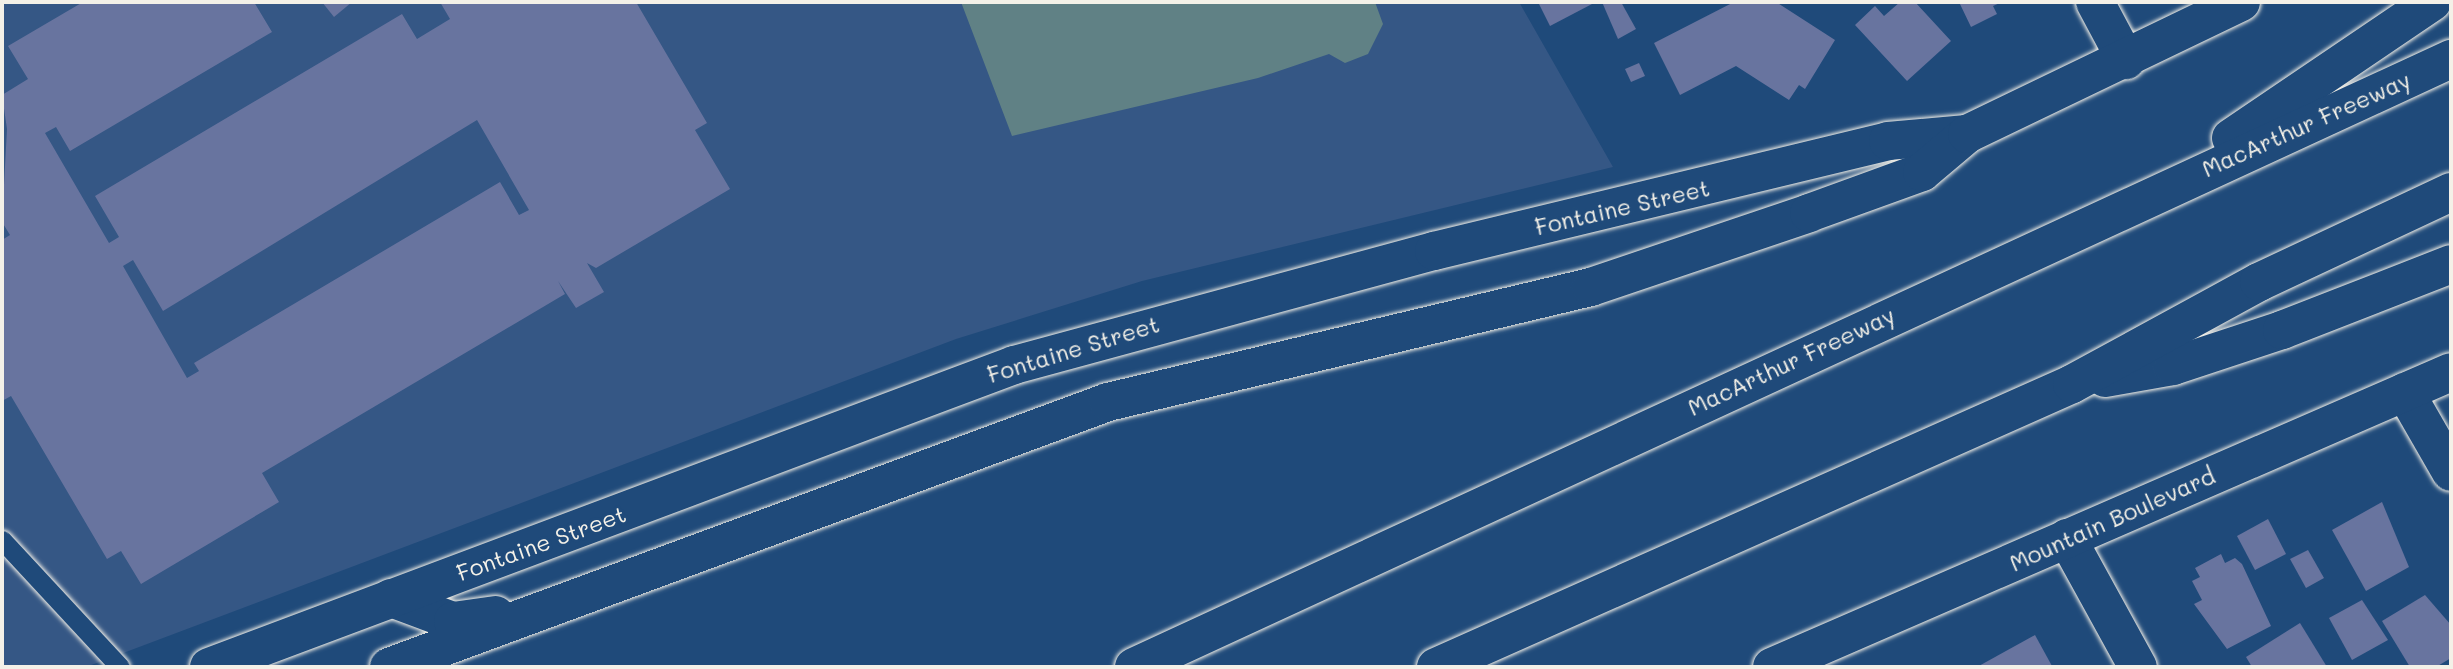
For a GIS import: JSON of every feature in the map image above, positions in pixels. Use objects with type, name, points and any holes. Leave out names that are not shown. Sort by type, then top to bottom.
[{"type":"main road","points":[[2095,2],[2126,60]]},
{"type":"main road","name":"Fontaine Street","points":[[389,667],[1108,402],[1591,287],[1682,258],[1922,172],[1967,134],[2126,60],[2241,2]]},
{"type":"main road","points":[[2150,194],[2432,2]]},
{"type":"main road","name":"MacArthur Freeway","points":[[1133,667],[2150,194],[2451,59]]},
{"type":"main road","name":"Fontaine Street","points":[[209,667],[1014,365],[1182,315],[1888,141],[1967,134]]},
{"type":"main road","points":[[1436,667],[2073,384],[2259,282],[2451,192]]},
{"type":"main road","points":[[2073,384],[2173,366],[2451,264]]},
{"type":"main road","name":"Mountain Boulevard","points":[[1772,667],[2451,372]]},
{"type":"main road","points":[[2405,392],[2451,472]]},
{"type":"main road","points":[[2067,538],[2138,667]]},
{"type":"main road","points":[[391,598],[453,621],[545,608]]},
{"type":"lane","points":[[2,541],[120,667]]},
{"type":"shaded area","points":[[2,2],[1519,2],[1613,167],[1142,281],[956,339],[86,667],[2,667]]},
{"type":"green space","points":[[961,2],[1375,2],[1383,24],[1368,54],[1345,63],[1329,54],[1258,78],[1012,136]]},
{"type":"building","points":[[83,2],[254,2],[272,32],[70,151],[56,127],[45,133],[109,243],[119,237],[95,196],[402,14],[417,39],[450,19],[440,2],[636,2],[707,123],[695,130],[730,189],[596,268],[587,263],[604,292],[576,308],[558,281],[565,294],[262,473],[279,502],[141,584],[121,551],[107,559],[11,396],[2,401],[2,240],[10,235],[2,222],[7,129],[2,95],[28,79],[8,46]],"holes":[[[477,120],[529,210],[519,215],[500,182],[194,363],[199,371],[187,378],[123,266],[133,260],[163,311]]]},
{"type":"building","points":[[322,2],[352,2],[334,17]]},
{"type":"building","points":[[1538,2],[1591,2],[1592,4],[1550,26]]},
{"type":"building","points":[[1602,2],[1621,2],[1636,29],[1618,39]]},
{"type":"building","points":[[1734,2],[1776,2],[1835,40],[1805,89],[1799,85],[1789,100],[1736,66],[1680,95],[1654,43]]},
{"type":"building","points":[[1900,2],[1915,2],[1951,41],[1907,81],[1855,25],[1875,6],[1884,16]]},
{"type":"building","points":[[1959,2],[2002,2],[1993,6],[1997,14],[1971,27]]},
{"type":"building","points":[[1639,63],[1645,76],[1631,82],[1625,69]]},
{"type":"building","points":[[2382,502],[2409,567],[2366,591],[2332,530]]},
{"type":"building","points":[[2268,519],[2286,554],[2255,570],[2237,536]]},
{"type":"building","points":[[2308,550],[2324,578],[2306,588],[2290,559]]},
{"type":"building","points":[[2221,554],[2225,563],[2235,558],[2242,564],[2271,626],[2227,649],[2194,604],[2202,600],[2192,581],[2200,577],[2195,568]]},
{"type":"building","points":[[2425,595],[2451,625],[2451,658],[2436,667],[2410,667],[2382,621]]},
{"type":"building","points":[[2362,600],[2388,640],[2352,660],[2329,618]]},
{"type":"building","points":[[2300,623],[2327,667],[2252,667],[2246,657]]},
{"type":"building","points":[[2035,635],[2052,666],[1977,667]]}]
